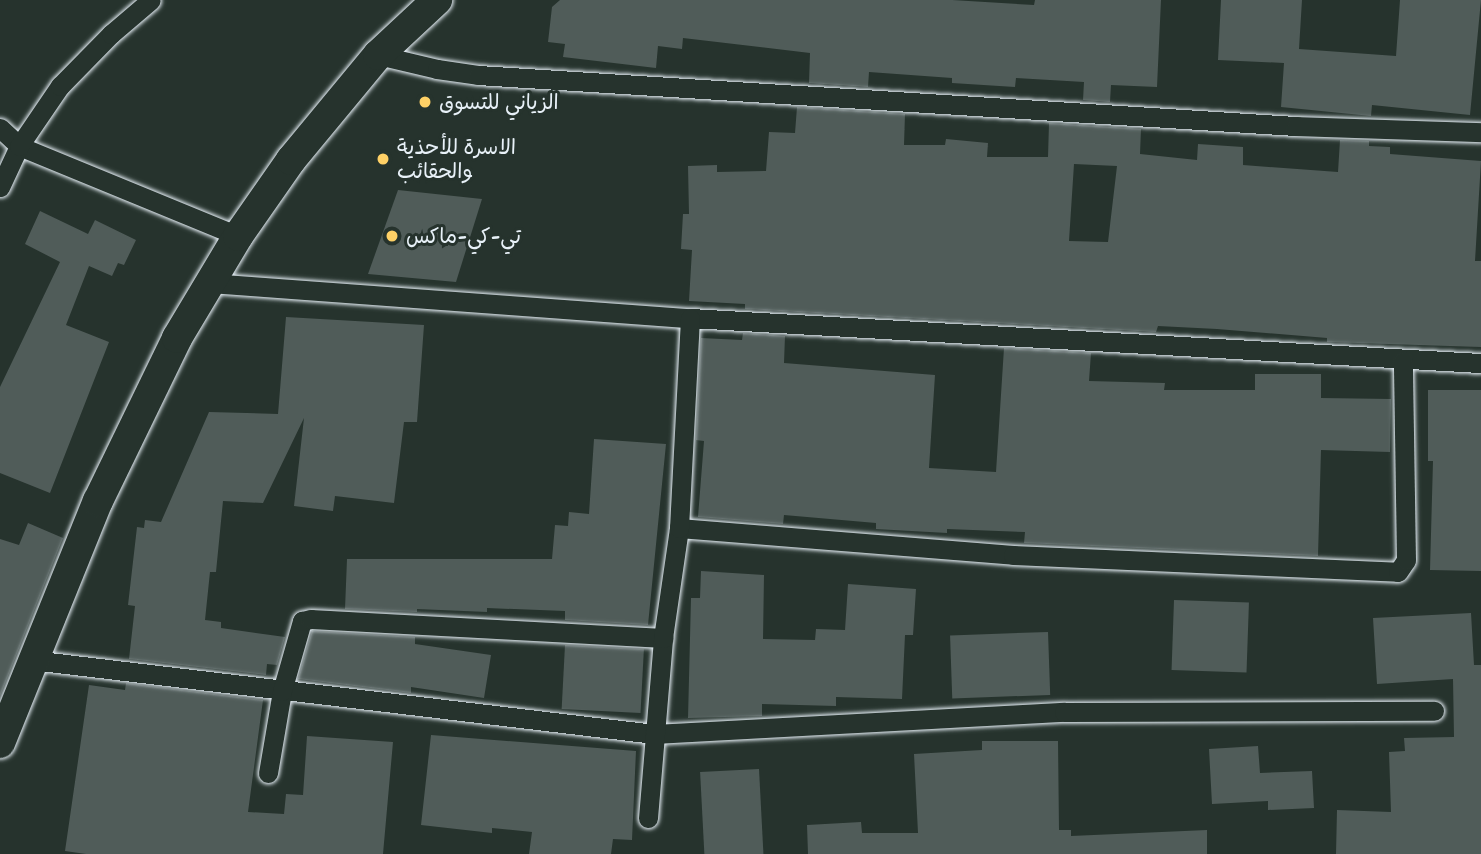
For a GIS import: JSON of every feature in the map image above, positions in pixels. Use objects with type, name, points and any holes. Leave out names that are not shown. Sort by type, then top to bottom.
[{"type":"main road","points":[[0,743],[98,501],[143,404],[209,283],[291,160],[378,55],[437,0]]},
{"type":"street","points":[[0,187],[19,146],[60,86],[111,34],[151,0]]},
{"type":"street","points":[[378,55],[437,69],[478,75],[1296,126],[1481,132]]},
{"type":"street","points":[[0,128],[19,146],[238,236]]},
{"type":"street","points":[[209,283],[690,318],[1403,361],[1481,363]]},
{"type":"street","points":[[648,818],[663,638],[679,528],[690,318]]},
{"type":"street","points":[[679,528],[1013,555],[1398,572],[1406,561],[1403,361]]},
{"type":"street","points":[[268,774],[282,691],[297,629],[302,621],[311,619],[663,638]]},
{"type":"street","points":[[32,660],[654,734],[1064,712],[1434,710]]},
{"type":"building","points":[[560,0],[952,0],[1034,5],[1035,0],[1161,0],[1157,87],[1111,85],[1110,102],[1083,100],[1084,82],[1016,78],[1015,87],[952,83],[952,78],[869,72],[868,87],[809,83],[810,53],[683,38],[682,49],[658,46],[656,68],[563,57],[565,44],[548,42],[552,7]]},
{"type":"building","points":[[1221,0],[1302,0],[1299,49],[1396,56],[1400,0],[1481,0],[1470,115],[1372,105],[1371,116],[1281,107],[1284,63],[1218,60]]},
{"type":"building","points":[[797,107],[905,114],[904,145],[945,145],[946,139],[988,143],[987,157],[1048,157],[1049,123],[1141,129],[1140,154],[1197,160],[1198,144],[1243,147],[1243,165],[1338,172],[1340,140],[1369,141],[1369,146],[1390,147],[1390,154],[1481,161],[1475,261],[1481,261],[1481,347],[1327,342],[1327,338],[1217,329],[1158,326],[1156,332],[745,309],[745,304],[689,301],[692,250],[681,249],[683,214],[689,214],[688,166],[717,165],[717,172],[766,171],[769,132],[795,133]],"holes":[[[1074,164],[1117,166],[1108,242],[1069,241]]]},
{"type":"building","points":[[398,190],[482,199],[456,282],[368,274]]},
{"type":"building","points":[[40,211],[88,234],[95,220],[136,240],[124,265],[118,263],[112,276],[89,266],[66,325],[109,342],[50,493],[0,473],[0,387],[60,262],[25,244]]},
{"type":"building","points":[[286,317],[424,325],[417,422],[404,422],[394,503],[335,496],[333,511],[294,506],[304,418],[263,503],[223,501],[216,572],[210,572],[205,620],[221,622],[221,628],[285,637],[277,665],[267,664],[266,675],[129,659],[135,606],[128,605],[137,527],[144,528],[145,520],[161,522],[209,412],[278,414]]},
{"type":"building","points":[[743,333],[785,336],[784,363],[935,375],[929,468],[996,472],[1004,348],[1091,353],[1089,381],[1165,383],[1164,390],[1255,390],[1255,374],[1321,374],[1321,398],[1391,399],[1390,452],[1321,450],[1318,556],[1024,543],[1025,532],[947,529],[947,533],[876,529],[876,523],[784,515],[783,524],[698,517],[704,441],[696,440],[701,338],[742,340]]},
{"type":"building","points":[[1428,390],[1481,390],[1481,571],[1430,570],[1433,461],[1428,461]]},
{"type":"building","points":[[594,439],[666,444],[648,625],[565,620],[565,611],[487,608],[487,612],[417,609],[417,612],[345,609],[347,559],[552,559],[555,525],[568,526],[569,512],[589,514]]},
{"type":"building","points":[[28,523],[63,538],[0,696],[0,539],[19,545]]},
{"type":"building","points":[[701,571],[764,575],[763,639],[815,640],[816,629],[845,630],[848,584],[916,589],[913,635],[905,635],[902,699],[836,697],[836,706],[762,704],[762,716],[688,718],[691,598],[700,598]]},
{"type":"building","points":[[1174,600],[1249,603],[1247,673],[1172,670]]},
{"type":"building","points":[[1471,613],[1474,665],[1481,665],[1481,854],[1336,854],[1337,810],[1391,812],[1389,752],[1405,751],[1404,738],[1454,737],[1453,679],[1377,684],[1373,618]]},
{"type":"building","points":[[312,631],[415,637],[415,644],[491,655],[484,698],[411,687],[411,693],[298,679]]},
{"type":"building","points":[[1048,632],[1050,695],[952,698],[950,635]]},
{"type":"building","points":[[565,645],[644,649],[641,713],[562,709]]},
{"type":"building","points":[[126,683],[263,700],[248,812],[284,814],[286,794],[303,795],[307,736],[393,742],[383,854],[86,854],[65,851],[89,685],[125,690]]},
{"type":"building","points":[[431,735],[636,751],[632,840],[613,839],[611,854],[529,854],[532,832],[492,828],[492,833],[421,825]]},
{"type":"building","points":[[982,741],[1058,741],[1059,830],[1071,830],[1071,836],[1207,830],[1207,854],[808,854],[807,825],[861,822],[862,833],[918,833],[914,754],[982,750]]},
{"type":"building","points":[[1258,746],[1260,773],[1312,771],[1314,808],[1268,810],[1268,801],[1212,804],[1209,749]]},
{"type":"building","points":[[759,769],[763,854],[704,854],[700,772]]},
{"type":"place","name":"الزياني للتسوق","points":[[425,102]]},
{"type":"place","name":"الاسرة للأحذية والحقائب","points":[[383,159]]},
{"type":"place","name":"تي-كي-ماكس","points":[[392,236]]}]
